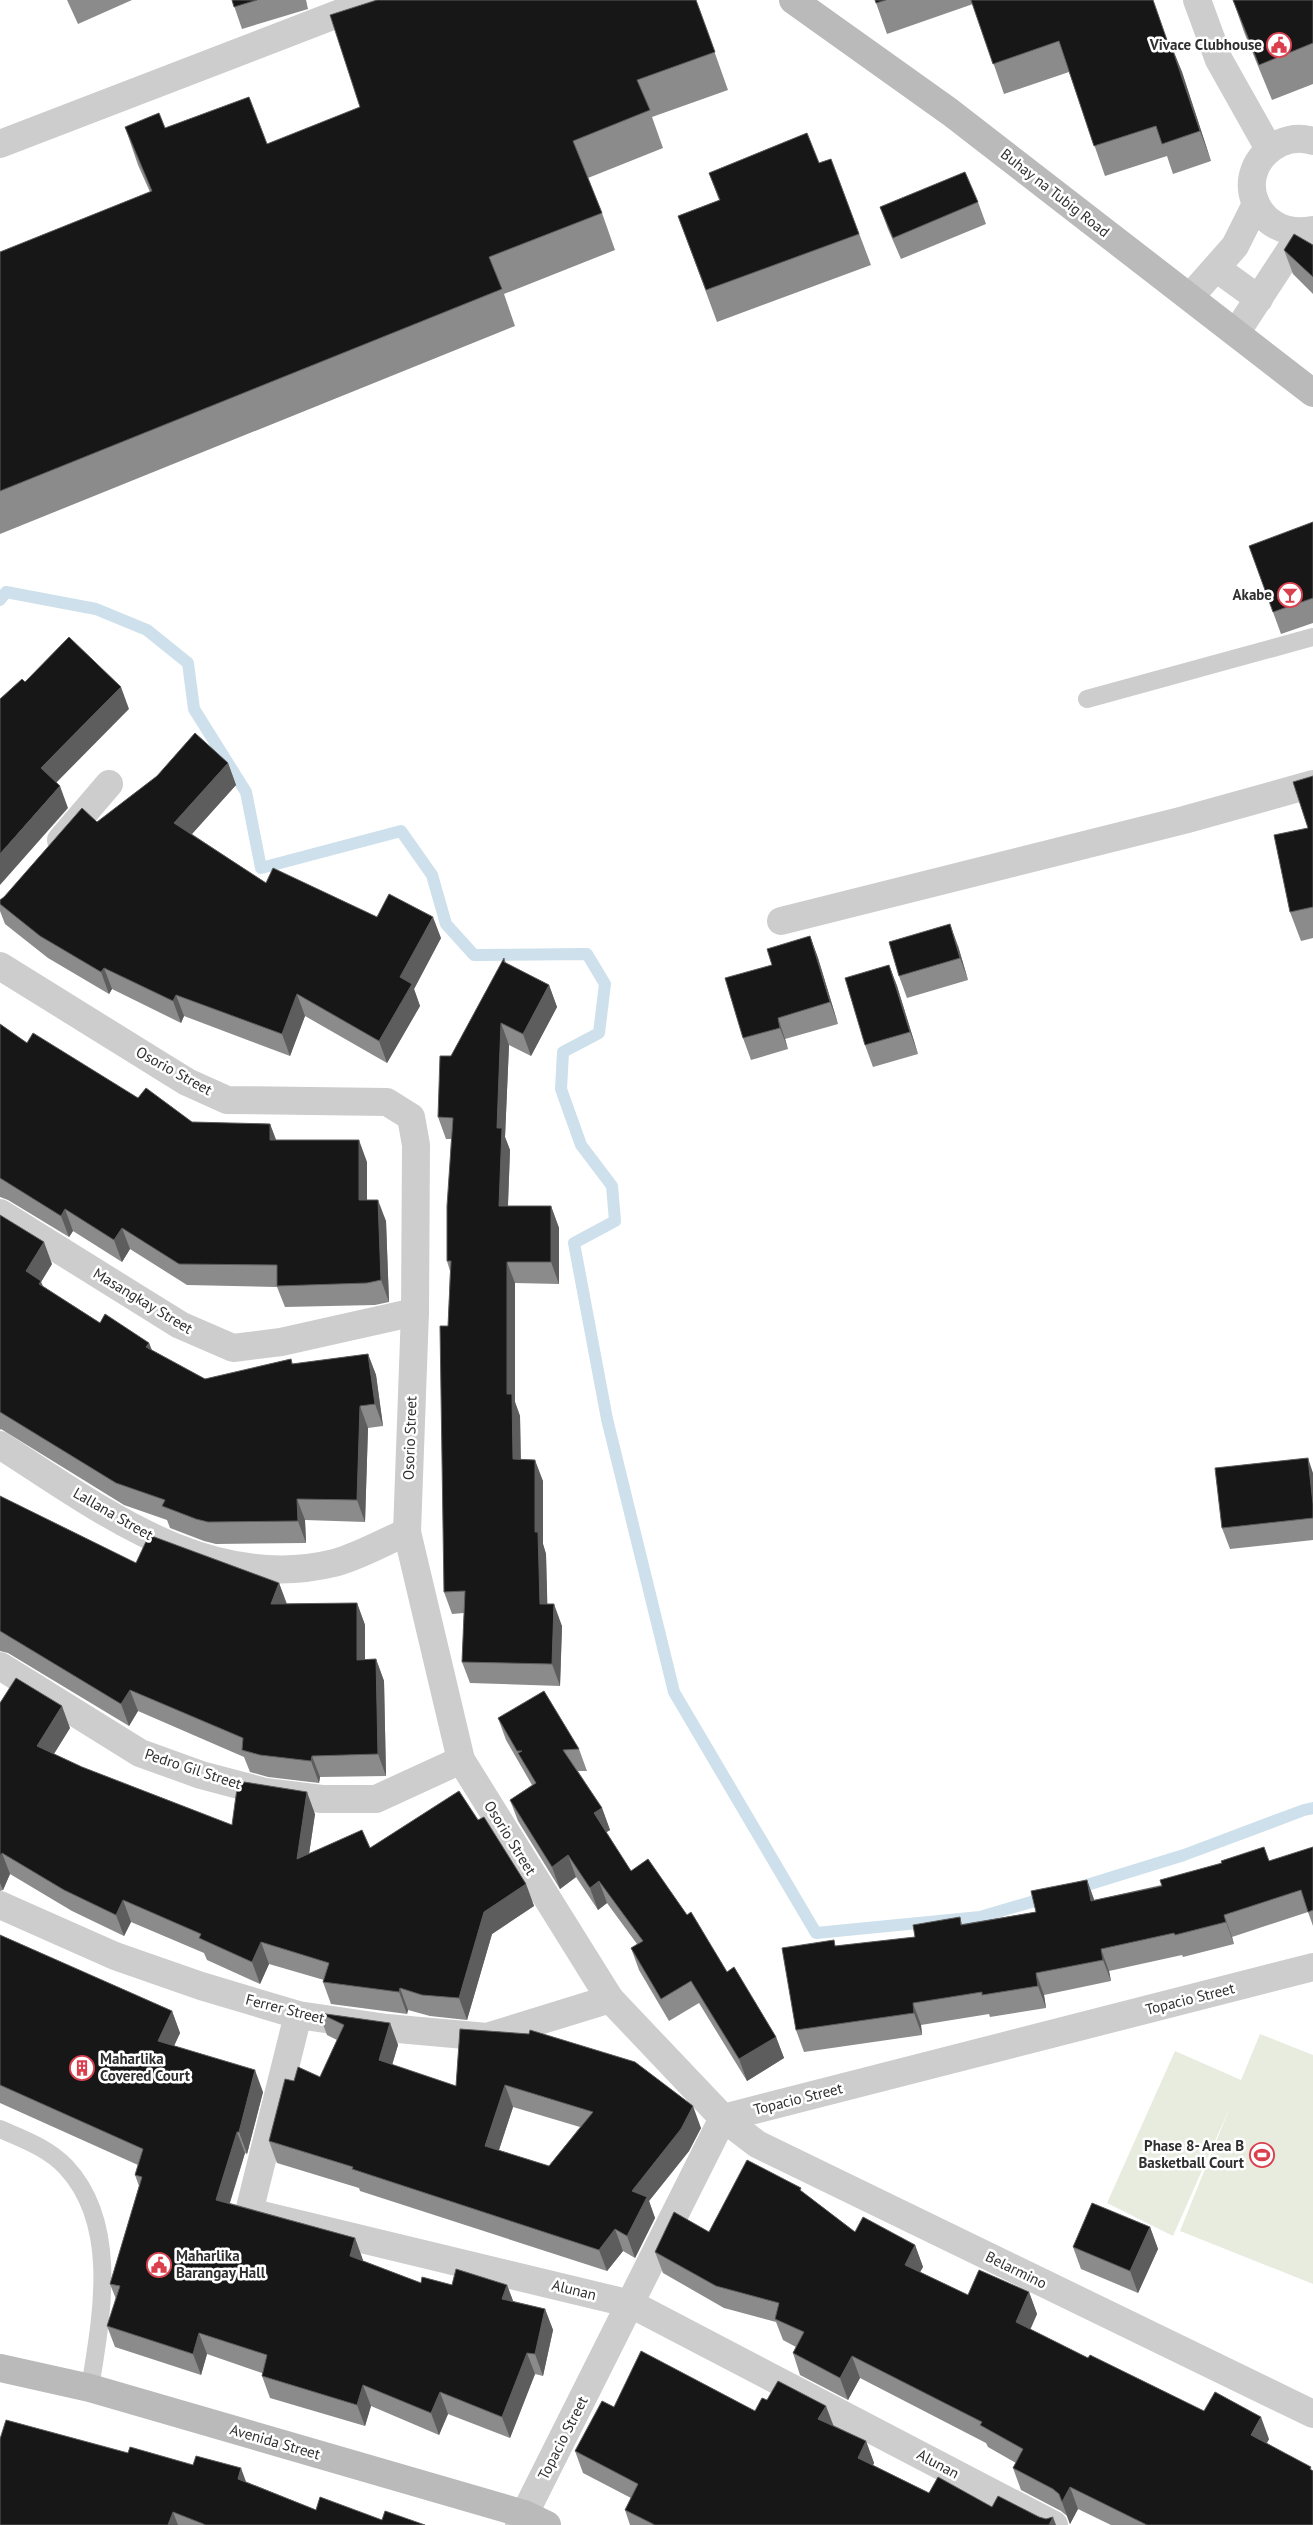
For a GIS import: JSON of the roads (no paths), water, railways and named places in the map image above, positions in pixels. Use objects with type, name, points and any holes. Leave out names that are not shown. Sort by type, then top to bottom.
[{"type":"main road","name":"Buhay na Tubig Road","points":[[793,0],[950,112],[1313,393]]},
{"type":"main road","name":"Avenida Street","points":[[0,2368],[90,2388],[530,2521]]},
{"type":"street","points":[[0,144],[374,0]]},
{"type":"street","points":[[1197,0],[1219,60],[1269,149]]},
{"type":"street","points":[[1307,231],[1281,229],[1267,221],[1256,204],[1251,188],[1258,161],[1269,149],[1288,139],[1305,138],[1313,141]]},
{"type":"street","points":[[1190,297],[1235,246],[1256,204]]},
{"type":"street","points":[[1236,333],[1307,231]]},
{"type":"street","points":[[1216,268],[1259,300]]},
{"type":"street","points":[[45,858],[109,784]]},
{"type":"street","points":[[781,920],[1174,822],[1313,784]]},
{"type":"street","name":"Osorio Street","points":[[0,966],[187,1082],[227,1100],[387,1102],[411,1117],[416,1145],[415,1312],[407,1532],[461,1760],[610,1999],[723,2118]]},
{"type":"street","name":"Masangkay Street","points":[[0,1213],[180,1325],[233,1348],[281,1342],[415,1312]]},
{"type":"street","name":"Lallana Street","points":[[0,1445],[136,1531],[183,1552],[244,1567],[294,1569],[335,1563],[407,1532]]},
{"type":"street","name":"Pedro Gil Street","points":[[0,1666],[140,1753],[200,1775],[265,1792],[322,1800],[376,1799],[461,1760]]},
{"type":"street","name":"Ferrer Street","points":[[0,1905],[115,1956],[201,1986],[298,2015],[387,2028],[487,2037],[610,1999]]},
{"type":"street","name":"Topacio Street","points":[[530,2521],[631,2304],[723,2118],[1313,1967]]},
{"type":"street","name":"Alunan","points":[[298,2015],[249,2212],[631,2304],[1054,2525]]},
{"type":"street","name":"Belarmino","points":[[723,2118],[757,2144],[1313,2414]]},
{"type":"lane","points":[[1087,699],[1313,637]]},
{"type":"lane","points":[[0,2129],[36,2145],[66,2167],[86,2196],[101,2242],[103,2282],[99,2332],[90,2388]]},
{"type":"waterway","points":[[0,600],[6,592],[96,609],[147,630],[188,663],[194,709],[246,792],[261,868],[401,831],[432,875],[446,924],[474,955],[587,954],[605,984],[599,1033],[563,1052],[561,1089],[581,1145],[612,1186],[615,1221],[574,1243],[607,1419],[674,1692],[816,1933],[980,1917],[1048,1897]]},
{"type":"waterway","points":[[1074,1889],[1184,1855],[1313,1808]]},
{"type":"place","name":"Vivace Clubhouse","points":[[1279,45]]},
{"type":"place","name":"Akabe","points":[[1290,595]]},
{"type":"place","name":"Maharlika Covered Court","points":[[82,2068]]},
{"type":"place","name":"Phase 8- Area B Basketball Court","points":[[1262,2155]]},
{"type":"place","name":"Maharlika Barangay Hall","points":[[159,2265]]}]
